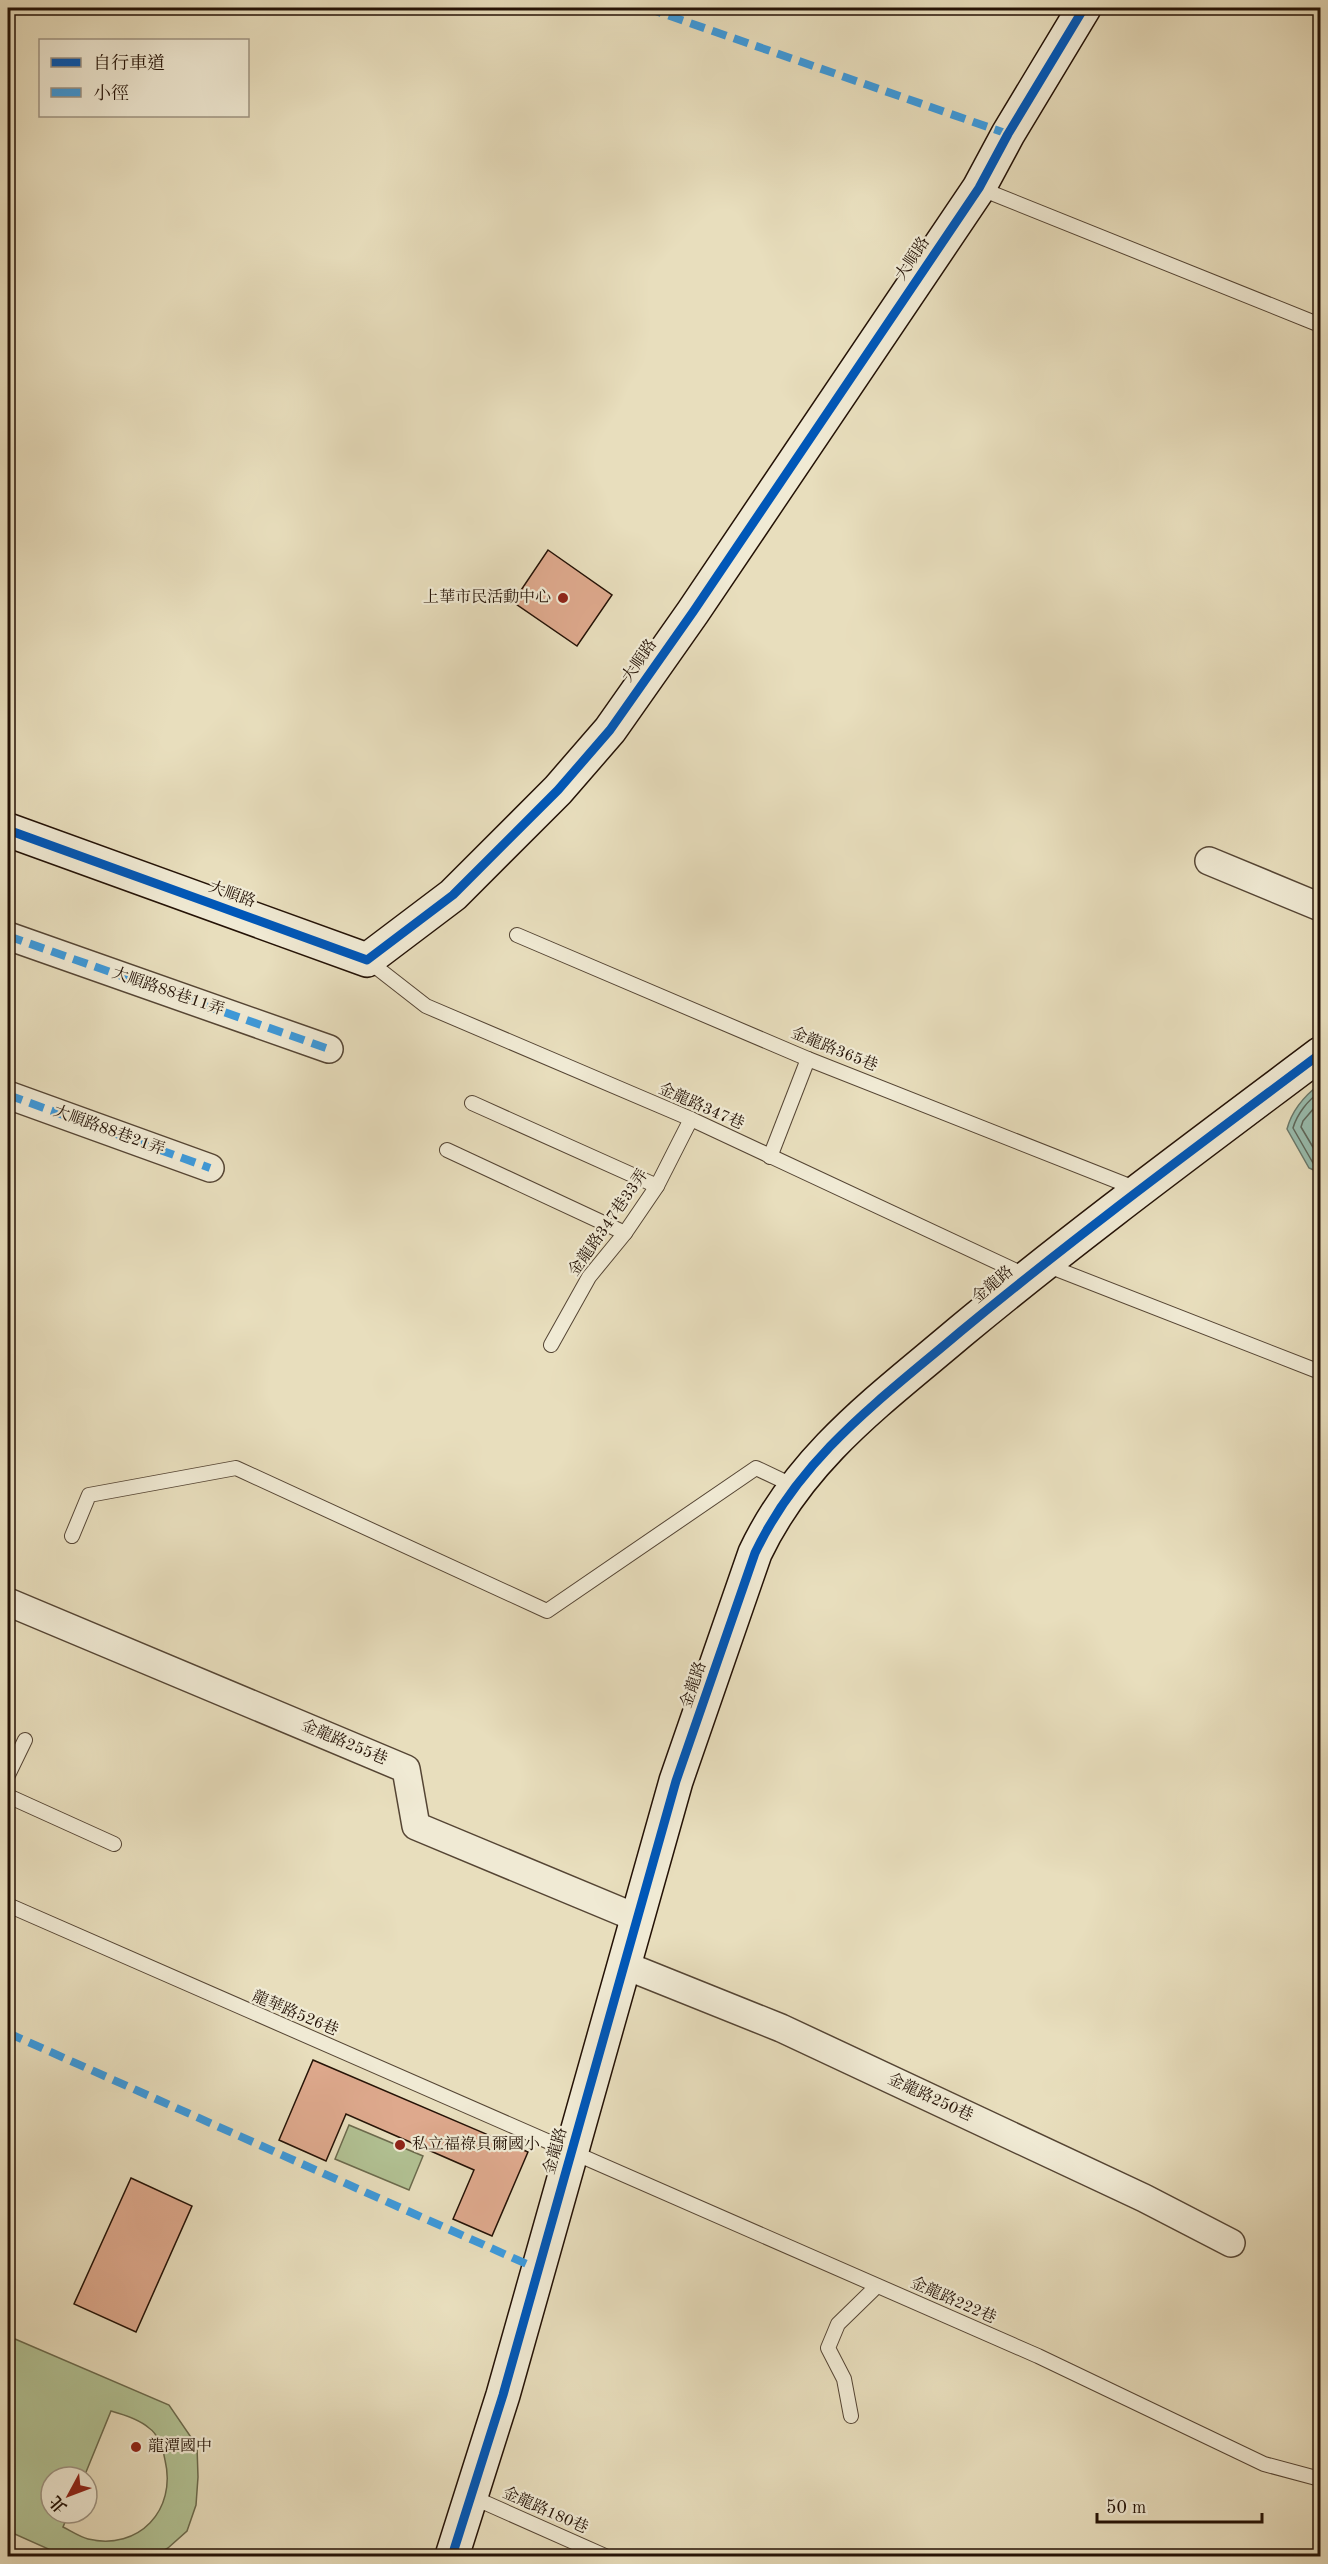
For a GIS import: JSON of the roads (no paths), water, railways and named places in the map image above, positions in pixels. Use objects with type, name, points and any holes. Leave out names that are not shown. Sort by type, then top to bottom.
[{"type":"street","name":"大順路","points":[[8,830],[367,960],[453,895],[558,790],[610,730],[700,603],[979,188],[1008,134],[1084,8]]},
{"type":"street","points":[[1209,861],[1320,907]]},
{"type":"street","name":"大順路88巷11弄","points":[[8,936],[329,1048]]},
{"type":"street","name":"金龍路","points":[[452,2556],[503,2396],[676,1781],[755,1553],[768,1525],[794,1486],[845,1429],[1035,1270],[1320,1054]]},
{"type":"street","name":"大順路88巷21弄","points":[[8,1095],[210,1168]]},
{"type":"street","name":"金龍路255巷","points":[[8,1602],[406,1769],[416,1826],[637,1918]]},
{"type":"street","name":"金龍路250巷","points":[[624,1965],[781,2028],[1144,2198],[1231,2243]]},
{"type":"lane","points":[[979,188],[1320,325]]},
{"type":"lane","name":"金龍路365巷","points":[[517,934],[808,1059],[1140,1190]]},
{"type":"lane","name":"金龍路347巷","points":[[367,960],[426,1006],[691,1119],[770,1157],[1035,1270],[1320,1372]]},
{"type":"lane","points":[[770,1157],[808,1059]]},
{"type":"lane","points":[[472,1103],[657,1186]]},
{"type":"lane","name":"金龍路347巷33弄","points":[[551,1345],[589,1277],[625,1233],[657,1186],[691,1119]]},
{"type":"lane","points":[[447,1150],[625,1233]]},
{"type":"lane","points":[[72,1536],[89,1495],[237,1468],[547,1611],[756,1468],[794,1486]]},
{"type":"lane","points":[[8,1775],[25,1740]]},
{"type":"lane","points":[[8,1796],[114,1844]]},
{"type":"lane","name":"龍華路526巷","points":[[8,1905],[571,2151]]},
{"type":"lane","name":"金龍路222巷","points":[[571,2151],[1038,2356],[1264,2464],[1320,2479]]},
{"type":"lane","points":[[851,2416],[844,2379],[828,2348],[838,2324],[877,2286]]},
{"type":"lane","name":"金龍路180巷","points":[[471,2496],[606,2556]]},
{"type":"water","points":[[1320,1084],[1320,1173],[1309,1168],[1287,1129],[1299,1104]]},
{"type":"place","name":"上華市民活動中心","points":[[563,598]]},
{"type":"place","name":"私立福祿貝爾國小","points":[[400,2145]]},
{"type":"place","name":"龍潭國中","points":[[136,2447]]}]
